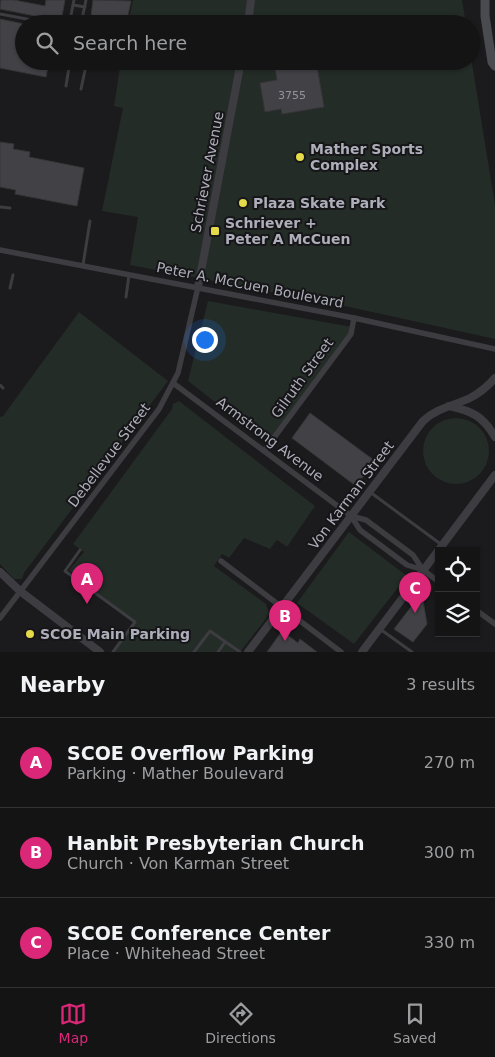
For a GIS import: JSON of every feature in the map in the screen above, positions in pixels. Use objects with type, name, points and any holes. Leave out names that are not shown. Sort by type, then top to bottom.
[{"type":"main road","points":[[479,0],[485,16]]},
{"type":"main road","points":[[485,0],[485,16],[492,62],[495,66]]},
{"type":"street","points":[[249,15],[251,0]]},
{"type":"street","name":"Schriever Avenue","points":[[198,287],[238,70]]},
{"type":"street","name":"Peter A. McCuen Boulevard","points":[[0,250],[354,318],[495,349]]},
{"type":"street","name":"Debellevue Street","points":[[0,618],[159,409],[174,383],[182,359],[198,287]]},
{"type":"street","name":"Gilruth Street","points":[[264,451],[351,334],[354,318]]},
{"type":"street","name":"Von Karman Street","points":[[248,652],[423,421],[433,412],[471,397],[484,389],[495,378]]},
{"type":"street","name":"Armstrong Avenue","points":[[174,383],[351,516],[360,530],[407,565],[423,570]]},
{"type":"street","points":[[447,406],[480,417],[495,437]]},
{"type":"street","points":[[362,652],[495,475]]},
{"type":"street","name":"Armstrong Avenue","points":[[351,516],[366,520],[413,555],[423,570],[435,579]]},
{"type":"street","points":[[220,561],[341,652]]},
{"type":"street","points":[[0,572],[20,592]]},
{"type":"street","points":[[0,578],[100,652]]},
{"type":"street","points":[[480,613],[495,624]]},
{"type":"lane","points":[[83,15],[86,0]]},
{"type":"lane","points":[[71,15],[74,2],[85,7]]},
{"type":"lane","points":[[0,14],[15,17]]},
{"type":"lane","points":[[66,86],[69,70]]},
{"type":"lane","points":[[81,89],[85,70]]},
{"type":"lane","points":[[0,207],[10,208]]},
{"type":"lane","points":[[83,266],[90,221]]},
{"type":"lane","points":[[10,288],[13,274]]},
{"type":"lane","points":[[126,297],[129,275]]},
{"type":"lane","points":[[370,492],[442,545]]},
{"type":"lane","points":[[80,550],[65,571],[135,622],[113,652]]},
{"type":"lane","points":[[379,629],[412,652]]},
{"type":"lane","points":[[194,652],[210,631],[240,652]]},
{"type":"lane","points":[[218,652],[226,642]]},
{"type":"shaded area","points":[[133,0],[462,0],[464,15],[130,15]]},
{"type":"shaded area","name":"Mather Sports Complex","points":[[120,70],[473,70],[495,205],[495,339],[354,308],[130,265],[138,217],[102,211],[123,108],[114,106]]},
{"type":"shaded area","points":[[208,301],[352,327],[351,334],[269,444],[188,381]]},
{"type":"shaded area","points":[[79,312],[168,381],[24,573],[22,579],[14,579],[0,564],[0,417],[3,416]]},
{"type":"shaded area","points":[[179,401],[315,506],[287,547],[277,540],[270,549],[244,538],[229,558],[222,554],[214,566],[266,604],[269,613],[240,652],[113,652],[134,622],[69,570],[84,552],[73,544],[172,409],[173,404]]},
{"type":"shaded area","points":[[456,418],[469,421],[479,428],[486,438],[489,451],[486,464],[479,474],[469,481],[456,484],[443,481],[433,474],[426,464],[423,451],[426,438],[433,428],[443,421]]},
{"type":"shaded area","points":[[349,532],[407,576],[354,644],[297,603]]},
{"type":"building","points":[[1,0],[14,0],[45,6],[46,0],[65,0],[62,15],[30,15],[0,9]]},
{"type":"building","points":[[93,0],[131,1],[128,15],[91,15]]},
{"type":"building","points":[[0,19],[15,22],[15,70],[47,70],[46,77],[0,68]]},
{"type":"building","points":[[275,70],[318,70],[324,107],[282,114],[281,109],[265,112],[260,83],[277,80]]},
{"type":"building","points":[[0,142],[14,144],[13,149],[30,152],[29,157],[84,168],[77,206],[15,194],[16,190],[0,187]]},
{"type":"building","points":[[310,413],[375,461],[356,486],[292,438]]},
{"type":"building","points":[[423,601],[427,624],[413,642],[394,629],[414,603]]},
{"type":"building","points":[[282,631],[298,643],[300,639],[317,652],[267,652]]},
{"type":"place","name":"Mather Sports Complex","points":[[300,157]]},
{"type":"place","name":"Plaza Skate Park","points":[[243,203]]},
{"type":"place","name":"Schriever + Peter A McCuen","points":[[215,231]]},
{"type":"place","name":"SCOE Overflow Parking","points":[[87,604]]},
{"type":"place","name":"SCOE Conference Center","points":[[415,613]]},
{"type":"place","name":"SCOE Main Parking","points":[[30,634]]},
{"type":"place","name":"Hanbit Presbyterian Church","points":[[285,641]]}]
